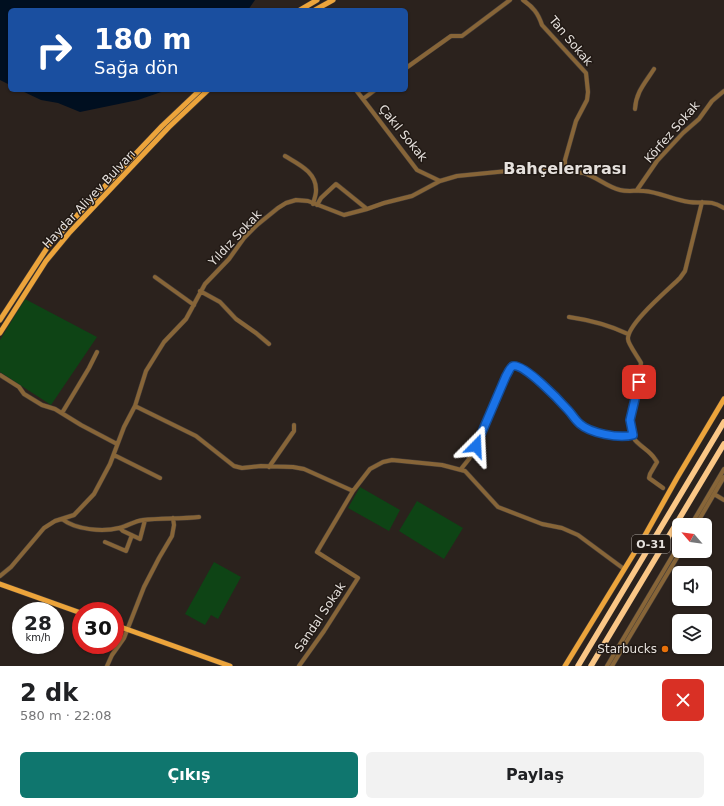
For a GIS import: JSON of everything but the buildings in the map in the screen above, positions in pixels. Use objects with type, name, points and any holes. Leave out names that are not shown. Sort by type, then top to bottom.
[{"type":"highway","name":"O-31","points":[[578,666],[724,422]]},
{"type":"highway","name":"O-31","points":[[592,666],[724,444]]},
{"type":"main road","points":[[304,8],[318,0]]},
{"type":"main road","points":[[319,8],[333,0]]},
{"type":"main road","name":"Haydar Aliyev Bulvarı","points":[[1,318],[50,245],[162,126],[198,92]]},
{"type":"main road","name":"Haydar Aliyev Bulvarı","points":[[0,333],[46,261],[70,232],[169,127],[206,92]]},
{"type":"main road","points":[[565,666],[724,399]]},
{"type":"main road","points":[[0,584],[72,610]]},
{"type":"main road","points":[[124,628],[230,666]]},
{"type":"street","points":[[408,67],[452,36],[462,36],[510,0]]},
{"type":"street","name":"Tan Sokak","points":[[523,0],[531,6],[538,15],[542,25],[586,73],[588,92],[587,100],[576,122],[565,160],[565,171]]},
{"type":"street","points":[[635,109],[636,98],[654,69]]},
{"type":"street","name":"Körfez Sokak","points":[[637,190],[657,161],[683,133],[699,119],[712,101],[724,91]]},
{"type":"street","name":"Çakıl Sokak","points":[[358,92],[417,170],[440,181]]},
{"type":"street","points":[[363,99],[372,92]]},
{"type":"street","points":[[285,156],[306,169],[314,180],[316,190],[315,204]]},
{"type":"street","name":"Yıldız Sokak","points":[[0,576],[11,567],[44,528],[50,524],[74,515],[94,494],[110,464],[124,427],[135,406],[146,371],[164,342],[186,319],[200,291],[229,259],[244,238],[257,225],[286,203],[296,200],[308,201],[344,215],[412,196],[440,181],[457,176],[516,169],[565,171],[592,176],[620,190],[655,192],[689,202],[708,202],[724,208]]},
{"type":"street","points":[[315,204],[336,184],[367,209]]},
{"type":"street","points":[[663,488],[649,478],[657,462],[633,435],[630,420],[642,363],[628,341],[628,334],[636,321],[680,278],[685,271],[702,202]]},
{"type":"street","points":[[155,277],[194,305]]},
{"type":"street","points":[[200,291],[220,302],[236,319],[269,344]]},
{"type":"street","points":[[569,317],[586,319],[612,326],[628,334]]},
{"type":"street","points":[[1,318],[8,320]]},
{"type":"street","points":[[62,413],[97,352]]},
{"type":"street","points":[[624,569],[617,566],[578,534],[562,528],[542,524],[498,507],[466,471],[461,469],[469,459],[476,446],[506,376],[511,367],[514,366],[519,367],[545,386],[578,423],[588,430],[622,437],[633,435]]},
{"type":"street","points":[[0,375],[19,387],[24,394],[42,405],[52,407],[81,425],[117,444]]},
{"type":"street","points":[[135,406],[196,436],[234,466],[242,468],[293,467],[304,469],[353,491]]},
{"type":"street","points":[[269,467],[294,431],[294,425]]},
{"type":"street","points":[[114,455],[160,478]]},
{"type":"street","name":"Sandal Sokak","points":[[298,666],[324,631],[358,578],[317,552],[353,491],[370,469],[383,462],[392,460],[435,464],[461,469]]},
{"type":"street","points":[[695,518],[724,469]]},
{"type":"street","points":[[700,518],[724,477]]},
{"type":"street","points":[[714,494],[724,500]]},
{"type":"street","points":[[62,520],[80,528],[94,529],[120,528],[134,522],[145,520],[199,517]]},
{"type":"street","points":[[108,666],[112,656],[128,630],[144,587],[172,536],[174,525],[173,518]]},
{"type":"street","points":[[120,528],[140,539],[145,520]]},
{"type":"street","points":[[105,542],[126,551],[132,535]]},
{"type":"street","points":[[608,666],[672,557]]},
{"type":"street","points":[[612,666],[677,558]]},
{"type":"green space","points":[[25,299],[97,337],[51,405],[0,372],[0,340]]},
{"type":"green space","points":[[360,487],[400,510],[389,531],[348,508]]},
{"type":"green space","points":[[417,501],[463,528],[444,559],[399,531]]},
{"type":"green space","points":[[214,562],[241,577],[218,619],[211,615],[205,625],[185,614]]},
{"type":"water","points":[[0,0],[255,0],[249,8],[8,8],[8,84],[0,80]]},
{"type":"water","points":[[24,92],[161,92],[138,100],[80,112],[58,103],[41,100]]},
{"type":"place","name":"Starbucks","points":[[665,649]]},
{"type":"district","name":"Bahçelerarası","points":[[565,168]]},
{"type":"route","points":[[476,446],[479,436],[511,367],[519,367],[545,386],[578,423],[588,430],[622,437],[633,435],[630,420],[639,382]]}]
